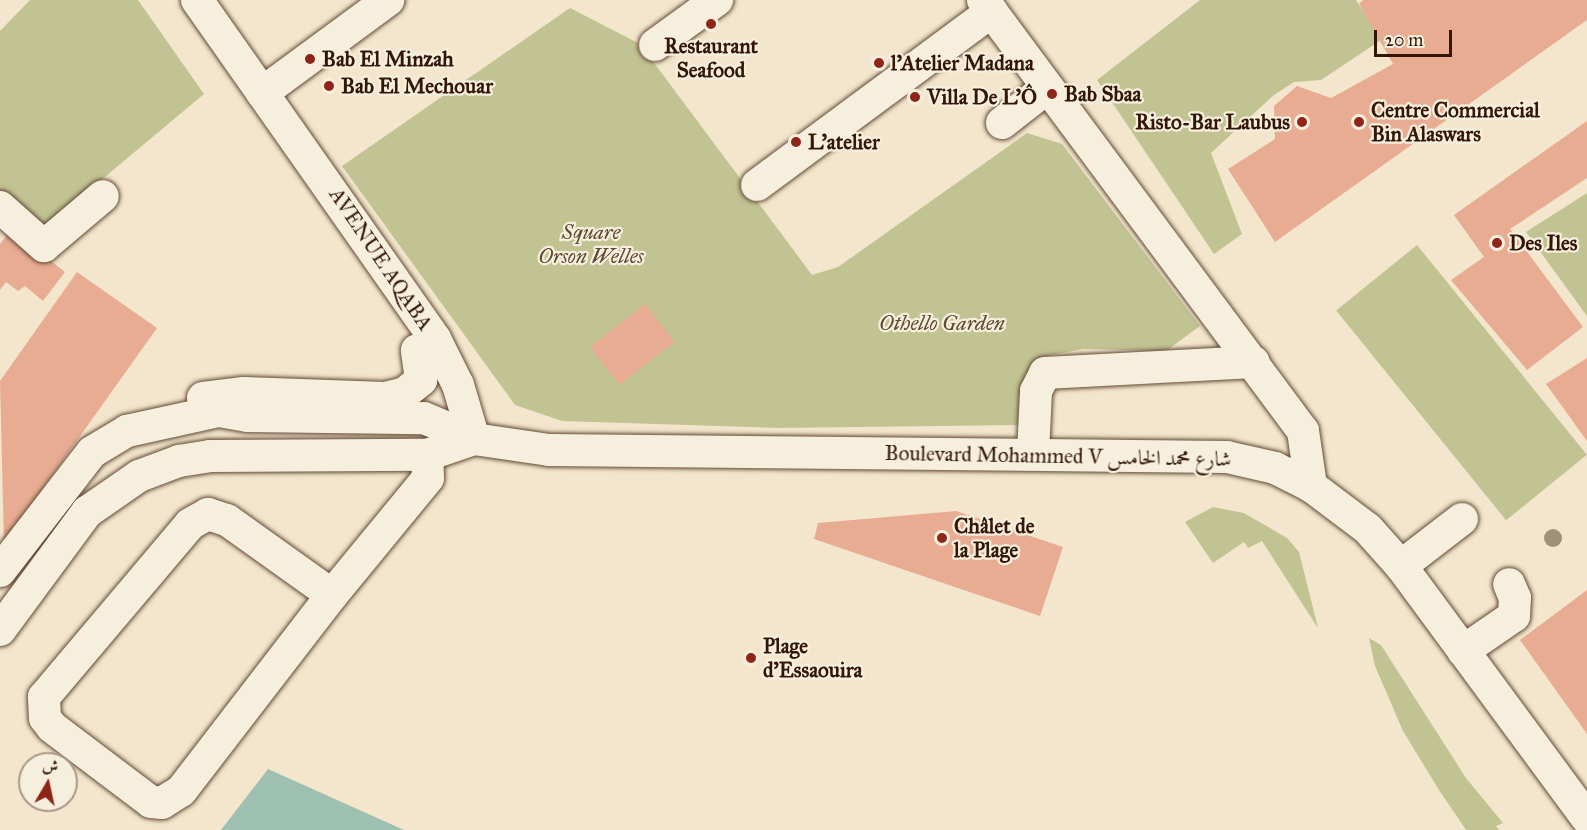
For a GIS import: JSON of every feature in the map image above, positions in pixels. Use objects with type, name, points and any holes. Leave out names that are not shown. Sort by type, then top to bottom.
[{"type":"street","name":"AVENUE AQABA","points":[[197,0],[435,339],[458,385],[474,439]]},
{"type":"street","points":[[262,93],[388,0]]},
{"type":"street","points":[[655,45],[717,0]]},
{"type":"street","points":[[757,185],[988,6],[1208,298],[1304,431],[1311,486]]},
{"type":"street","points":[[1002,123],[1050,91]]},
{"type":"street","points":[[0,207],[44,246],[103,196]]},
{"type":"street","points":[[0,553],[84,441],[143,414],[197,399],[244,393],[385,398],[405,393],[421,380],[417,350]]},
{"type":"street","points":[[1034,453],[1036,391],[1045,373],[1254,362]]},
{"type":"street","points":[[0,571],[92,452],[127,431],[170,419],[219,411],[248,416],[424,418],[474,439]]},
{"type":"street","points":[[248,416],[250,455]]},
{"type":"street","points":[[0,630],[87,512],[110,492],[179,461],[250,455],[427,455],[474,439]]},
{"type":"street","name":"Boulevard Mohammed V شارع محمد الخامس","points":[[474,439],[549,450],[1034,453],[1227,457],[1275,468],[1311,486],[1368,529],[1401,566],[1587,818]]},
{"type":"street","points":[[332,595],[228,520],[208,514],[198,518],[49,687],[42,707],[45,718],[140,797],[162,803],[173,799],[332,595],[428,478],[427,455]]},
{"type":"street","points":[[1401,566],[1462,519]]},
{"type":"street","points":[[1463,651],[1514,616],[1515,598],[1509,584]]},
{"type":"green space","points":[[30,0],[138,0],[204,94],[39,232],[0,199],[0,31]]},
{"type":"green space","points":[[1200,0],[1356,0],[1381,40],[1321,80],[1294,82],[1274,95],[1211,153],[1242,234],[1214,254],[1097,80]]},
{"type":"green space","points":[[570,8],[640,44],[812,275],[838,267],[1027,133],[1062,144],[1200,326],[1166,351],[1083,349],[1041,357],[1026,425],[778,428],[562,421],[515,405],[342,166]]},
{"type":"green space","points":[[1587,193],[1587,316],[1526,232]]},
{"type":"green space","points":[[1417,245],[1587,455],[1506,520],[1336,310]]},
{"type":"green space","points":[[1213,507],[1244,513],[1287,538],[1299,552],[1318,628],[1262,541],[1248,548],[1244,542],[1213,563],[1185,522]]},
{"type":"green space","points":[[1369,638],[1381,645],[1466,778],[1503,823],[1496,826],[1499,830],[1466,830],[1403,731],[1375,666]]},
{"type":"shaded area","points":[[268,769],[404,830],[221,830]]},
{"type":"building","name":"Centre Commercial Bin Alaswars","points":[[1363,0],[1587,0],[1587,20],[1275,242],[1228,169],[1275,139],[1274,106],[1297,86],[1331,98],[1393,64],[1359,4]]},
{"type":"building","name":"Des Iles","points":[[1587,121],[1587,178],[1510,229],[1583,327],[1527,370],[1451,280],[1484,257],[1454,215]]},
{"type":"building","points":[[11,230],[65,272],[43,301],[25,286],[18,291],[6,282],[0,290],[0,244]]},
{"type":"building","points":[[77,272],[157,328],[4,543],[0,381]]},
{"type":"building","points":[[645,304],[675,342],[619,385],[590,347]]},
{"type":"building","points":[[1587,358],[1587,441],[1546,384]]},
{"type":"building","points":[[956,511],[1063,547],[1040,616],[814,539],[818,523]]},
{"type":"building","points":[[1587,590],[1587,734],[1520,640]]},
{"type":"place","name":"Restaurant Seafood","points":[[711,24]]},
{"type":"place","name":"Bab El Minzah","points":[[310,59]]},
{"type":"place","name":"l’Atelier Madana","points":[[879,63]]},
{"type":"place","name":"Bab El Mechouar","points":[[329,86]]},
{"type":"place","name":"Bab Sbaa","points":[[1052,94]]},
{"type":"place","name":"Villa De L'Ô","points":[[915,97]]},
{"type":"place","name":"Risto-Bar Laubus","points":[[1302,122]]},
{"type":"place","name":"Centre Commercial Bin Alaswars","points":[[1359,122]]},
{"type":"place","name":"L'atelier","points":[[796,142]]},
{"type":"place","name":"Des Iles","points":[[1497,243]]},
{"type":"place","name":"Châlet de la Plage","points":[[942,538]]},
{"type":"place","name":"Plage d'Essaouira","points":[[751,658]]},
{"type":"park label","name":"Square Orson Welles","points":[[591,244]]},
{"type":"park label","name":"Othello Garden","points":[[942,323]]}]
